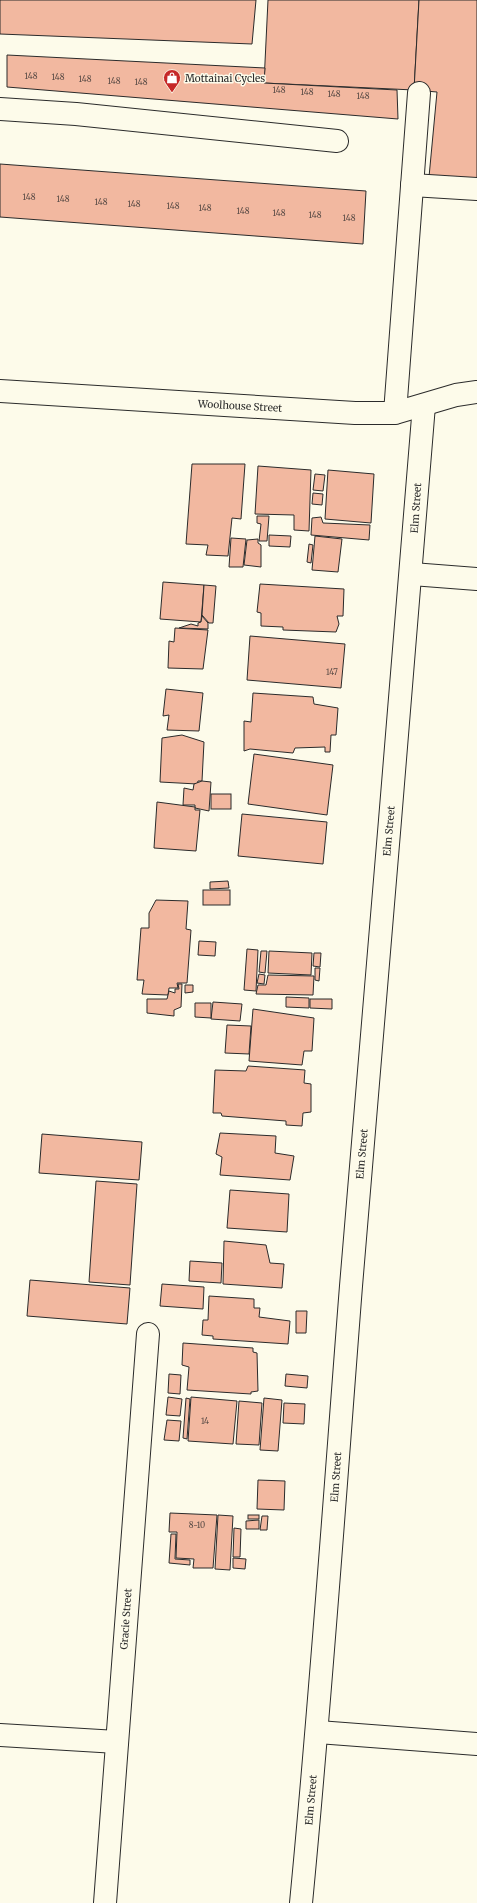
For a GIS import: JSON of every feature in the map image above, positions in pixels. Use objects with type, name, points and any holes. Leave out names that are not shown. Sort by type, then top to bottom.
[{"type":"street","points":[[395,413],[419,94]]},
{"type":"street","points":[[0,109],[76,114],[337,141]]},
{"type":"street","points":[[412,185],[477,189]]},
{"type":"street","name":"Woolhouse Street","points":[[0,391],[355,413],[395,413],[456,395],[477,392]]},
{"type":"street","name":"Elm Street","points":[[301,1903],[318,1732],[343,1388],[412,574],[424,405]]},
{"type":"street","points":[[412,574],[477,579]]},
{"type":"street","name":"Gracie Street","points":[[105,1903],[148,1334]]},
{"type":"street","points":[[318,1732],[477,1744]]},
{"type":"street","points":[[0,1735],[117,1742]]},
{"type":"building","points":[[0,0],[256,0],[252,44],[0,34]]},
{"type":"building","points":[[268,0],[419,0],[414,90],[264,83]]},
{"type":"building","points":[[419,0],[477,0],[477,180],[429,177],[437,92],[414,90]]},
{"type":"building","points":[[7,55],[265,68],[264,83],[397,90],[398,119],[7,87]]},
{"type":"building","points":[[0,164],[366,191],[363,244],[0,217]]},
{"type":"building","points":[[192,464],[245,464],[241,519],[232,518],[228,556],[206,555],[208,545],[186,544]]},
{"type":"building","points":[[258,466],[311,470],[309,531],[294,530],[294,515],[255,514]]},
{"type":"building","points":[[328,470],[374,474],[371,523],[325,519]]},
{"type":"building","points":[[315,474],[325,475],[323,491],[313,490]]},
{"type":"building","points":[[313,493],[323,494],[322,505],[312,504]]},
{"type":"building","points":[[257,516],[269,516],[267,541],[259,541],[261,524],[257,523]]},
{"type":"building","points":[[321,517],[323,523],[370,525],[369,540],[311,535],[312,518]]},
{"type":"building","points":[[269,535],[291,536],[290,547],[269,546]]},
{"type":"building","points":[[315,536],[342,539],[338,572],[312,570]]},
{"type":"building","points":[[231,538],[246,539],[243,567],[229,567]]},
{"type":"building","points":[[258,539],[258,543],[261,545],[261,567],[244,565],[247,540]]},
{"type":"building","points":[[309,544],[313,545],[311,563],[307,562]]},
{"type":"building","points":[[163,582],[204,585],[201,622],[160,619]]},
{"type":"building","points":[[260,584],[344,589],[343,616],[337,616],[339,624],[336,632],[283,630],[283,627],[261,626],[261,613],[257,612]]},
{"type":"building","points":[[204,585],[216,586],[213,623],[209,623],[202,615]]},
{"type":"building","points":[[202,616],[208,623],[208,629],[179,628],[191,624],[198,626],[198,623],[201,622]]},
{"type":"building","points":[[175,628],[208,630],[203,669],[168,668],[169,641],[174,642]]},
{"type":"building","points":[[250,636],[345,644],[341,688],[247,680]]},
{"type":"building","points":[[166,689],[203,693],[199,731],[167,730],[169,715],[163,716]]},
{"type":"building","points":[[253,693],[313,697],[314,704],[338,708],[336,735],[331,735],[330,752],[325,752],[325,747],[295,748],[293,753],[250,749],[244,751],[244,721],[251,722]]},
{"type":"building","points":[[182,735],[204,742],[202,781],[198,781],[197,784],[160,782],[162,738]]},
{"type":"building","points":[[254,754],[333,765],[327,815],[248,804]]},
{"type":"building","points":[[202,781],[211,782],[209,811],[195,808],[195,805],[183,805],[184,788],[193,790],[194,784]]},
{"type":"building","points":[[211,794],[231,794],[231,809],[211,809]]},
{"type":"building","points":[[157,802],[195,807],[195,810],[200,810],[196,851],[154,848]]},
{"type":"building","points":[[242,814],[327,822],[323,864],[238,856]]},
{"type":"building","points":[[228,881],[229,888],[210,889],[210,882]]},
{"type":"building","points":[[203,890],[230,890],[230,905],[203,905]]},
{"type":"building","points":[[156,900],[188,901],[186,929],[191,930],[187,983],[177,983],[178,988],[169,988],[168,995],[142,994],[144,980],[137,980],[141,928],[149,928],[149,913]]},
{"type":"building","points":[[199,941],[216,942],[215,956],[198,955]]},
{"type":"building","points":[[247,949],[258,950],[256,991],[244,990]]},
{"type":"building","points":[[261,951],[267,951],[265,973],[259,972]]},
{"type":"building","points":[[269,951],[312,953],[311,975],[268,973]]},
{"type":"building","points":[[314,953],[321,953],[320,967],[313,966]]},
{"type":"building","points":[[315,968],[320,968],[319,981],[315,980]]},
{"type":"building","points":[[259,974],[265,975],[264,984],[257,983]]},
{"type":"building","points":[[268,975],[314,976],[313,995],[256,994],[258,985],[266,985]]},
{"type":"building","points":[[178,984],[182,984],[181,1007],[174,1010],[174,1016],[147,1013],[147,999],[167,999],[169,991],[175,993],[175,989],[179,989]]},
{"type":"building","points":[[185,985],[193,985],[193,992],[185,993]]},
{"type":"building","points":[[286,997],[309,998],[309,1008],[286,1007]]},
{"type":"building","points":[[310,999],[332,999],[332,1009],[310,1008]]},
{"type":"building","points":[[213,1002],[242,1004],[240,1021],[211,1019]]},
{"type":"building","points":[[195,1003],[211,1003],[211,1018],[195,1017]]},
{"type":"building","points":[[253,1009],[314,1018],[312,1051],[304,1051],[302,1065],[249,1061]]},
{"type":"building","points":[[227,1025],[251,1026],[249,1054],[225,1053]]},
{"type":"building","points":[[248,1066],[305,1070],[304,1083],[311,1084],[311,1112],[303,1113],[302,1126],[286,1125],[286,1121],[222,1116],[221,1113],[213,1113],[215,1070],[246,1071]]},
{"type":"building","points":[[220,1133],[276,1136],[275,1153],[294,1156],[290,1180],[220,1175],[222,1157],[216,1154]]},
{"type":"building","points":[[42,1134],[142,1142],[139,1180],[39,1173]]},
{"type":"building","points":[[96,1181],[137,1184],[130,1285],[89,1282]]},
{"type":"building","points":[[230,1190],[289,1194],[287,1232],[227,1228]]},
{"type":"building","points":[[224,1241],[266,1245],[270,1263],[284,1264],[282,1288],[223,1284]]},
{"type":"building","points":[[190,1261],[222,1263],[221,1283],[189,1281]]},
{"type":"building","points":[[30,1280],[130,1288],[127,1324],[27,1316]]},
{"type":"building","points":[[162,1284],[204,1287],[203,1309],[160,1306]]},
{"type":"building","points":[[209,1296],[254,1299],[254,1308],[260,1308],[259,1317],[290,1321],[288,1344],[213,1339],[213,1336],[202,1335],[203,1320],[208,1320]]},
{"type":"building","points":[[296,1311],[307,1311],[306,1333],[296,1333]]},
{"type":"building","points":[[183,1343],[253,1348],[253,1352],[257,1353],[258,1391],[251,1392],[251,1394],[187,1390],[189,1367],[182,1365]]},
{"type":"building","points":[[169,1374],[181,1375],[180,1394],[168,1393]]},
{"type":"building","points":[[286,1374],[308,1376],[307,1388],[285,1386]]},
{"type":"building","points":[[168,1397],[182,1399],[180,1416],[166,1415]]},
{"type":"building","points":[[191,1397],[237,1401],[233,1444],[188,1441]]},
{"type":"building","points":[[186,1398],[190,1399],[187,1439],[183,1438]]},
{"type":"building","points":[[264,1398],[282,1400],[278,1451],[260,1450]]},
{"type":"building","points":[[239,1401],[262,1403],[259,1445],[236,1444]]},
{"type":"building","points":[[284,1403],[305,1404],[304,1424],[283,1423]]},
{"type":"building","points":[[167,1420],[181,1421],[179,1441],[164,1440]]},
{"type":"building","points":[[258,1480],[285,1481],[284,1510],[257,1509]]},
{"type":"building","points":[[170,1513],[217,1515],[213,1568],[193,1568],[194,1559],[176,1558],[177,1532],[169,1532]]},
{"type":"building","points":[[218,1515],[233,1516],[230,1570],[215,1569]]},
{"type":"building","points":[[248,1515],[259,1515],[259,1519],[248,1519]]},
{"type":"building","points":[[262,1516],[268,1516],[267,1530],[260,1530]]},
{"type":"building","points":[[259,1520],[259,1529],[246,1529],[246,1521]]},
{"type":"building","points":[[234,1528],[241,1529],[240,1557],[233,1557]]},
{"type":"building","points":[[171,1534],[176,1534],[175,1559],[190,1560],[190,1565],[169,1563]]},
{"type":"building","points":[[233,1558],[246,1559],[245,1569],[233,1568]]},
{"type":"place","name":"Mottainai Cycles","points":[[172,93]]}]
